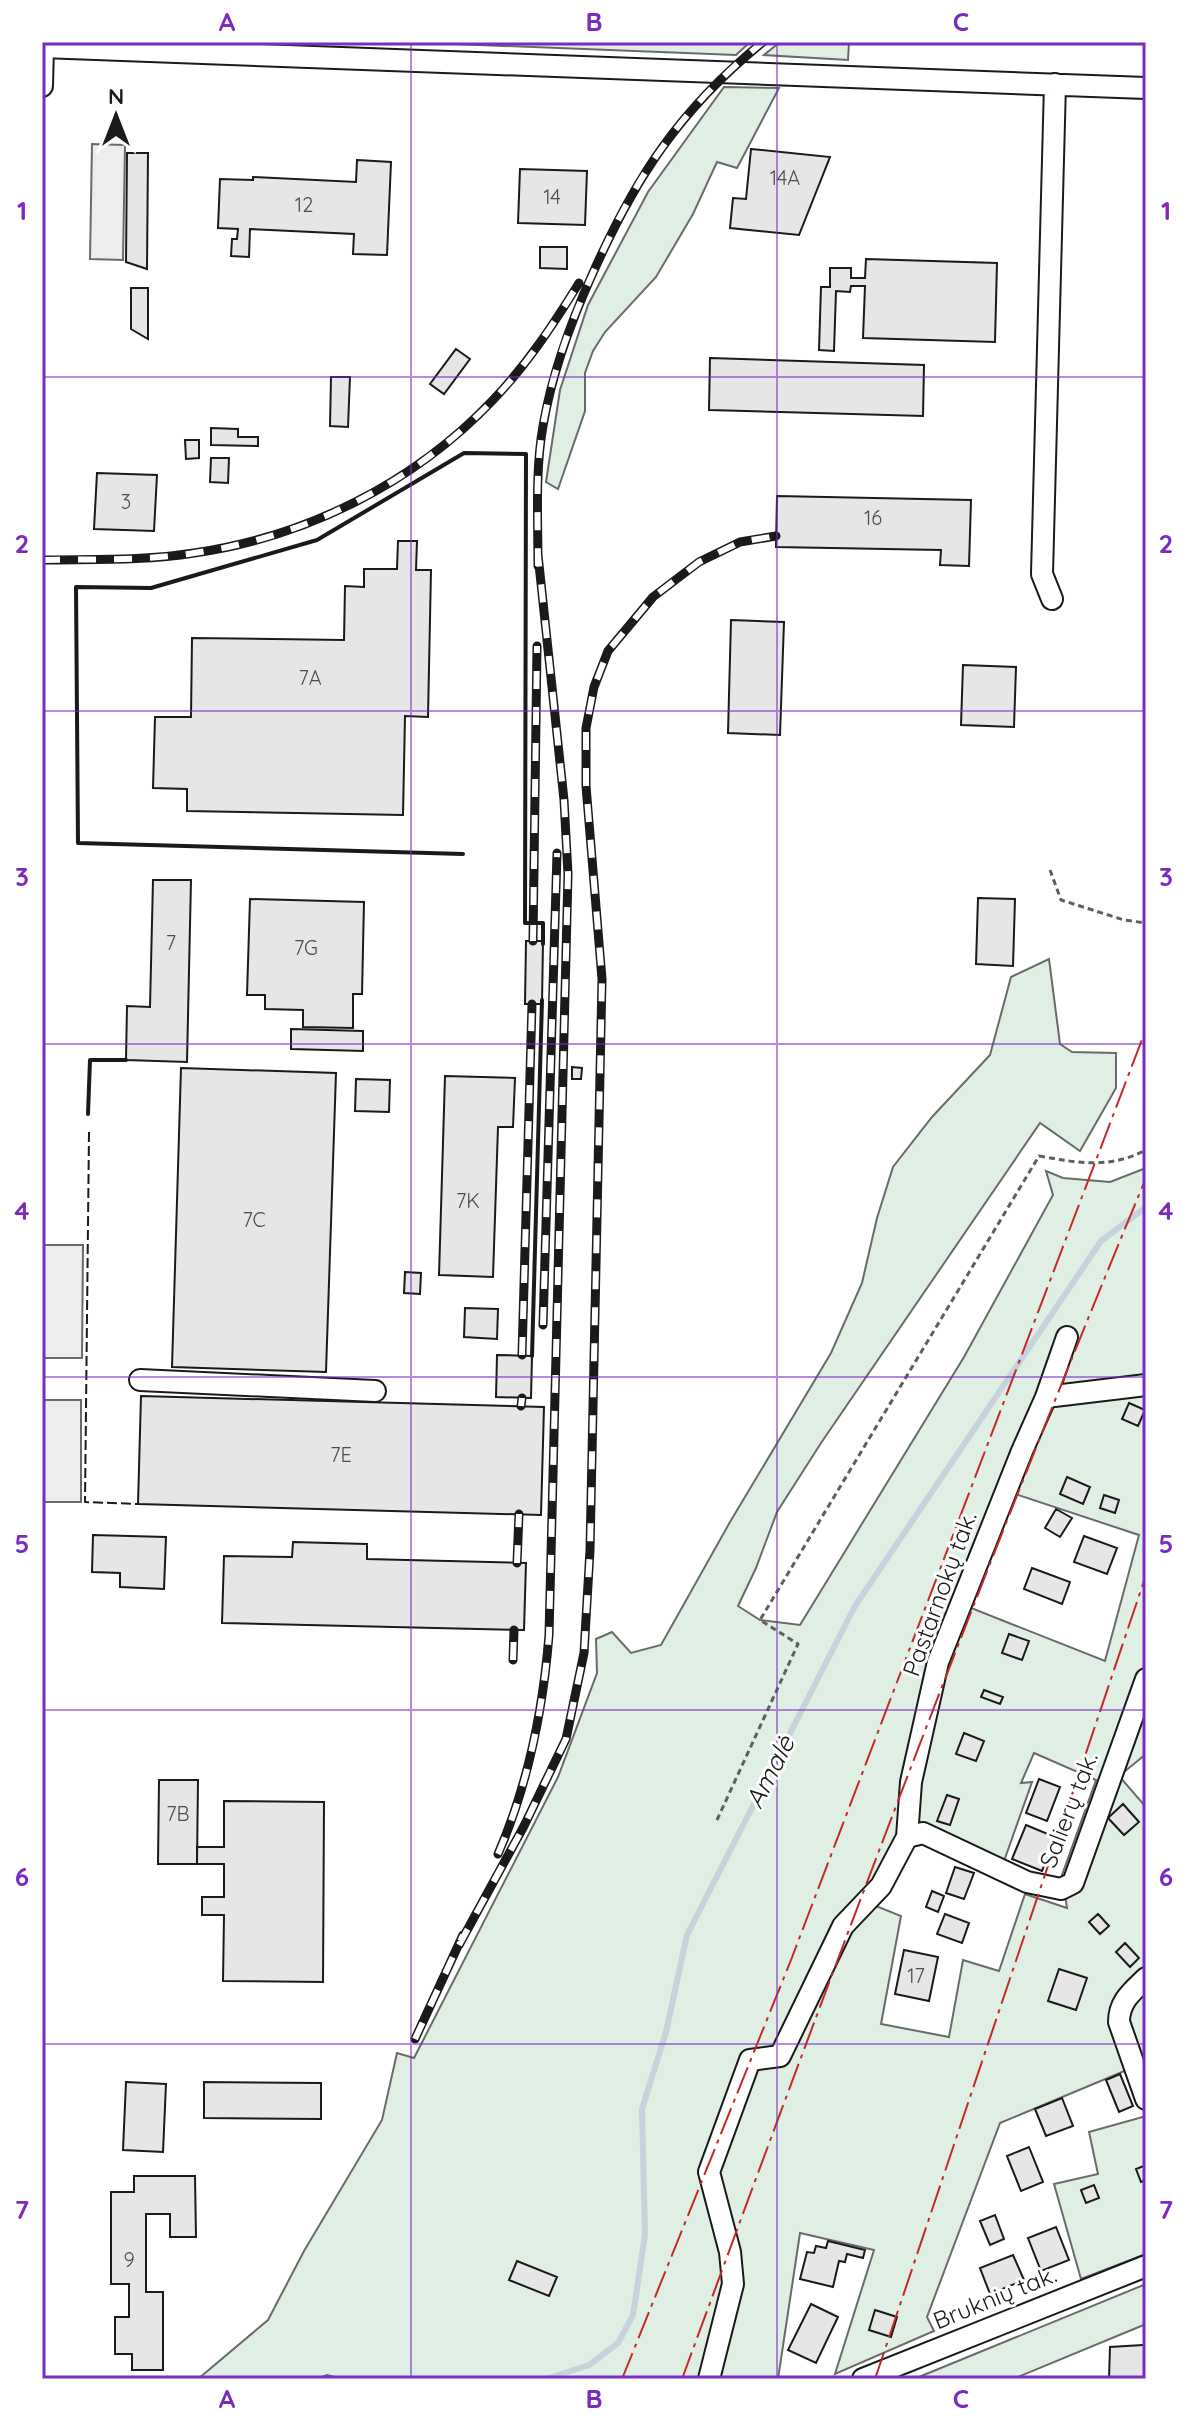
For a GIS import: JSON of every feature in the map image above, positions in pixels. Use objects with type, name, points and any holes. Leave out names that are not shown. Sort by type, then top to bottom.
[{"type":"street","points":[[42,86],[43,47],[1146,88]]},
{"type":"street","points":[[1052,599],[1042,574],[1055,84]]},
{"type":"street","name":"Pastarnokų tak.","points":[[709,2379],[733,2284],[730,2252],[709,2172],[750,2060],[780,2056],[843,1926],[881,1886],[907,1837],[911,1782],[938,1662],[1046,1397],[1067,1337]]},
{"type":"street","points":[[140,1380],[375,1391]]},
{"type":"street","points":[[1046,1397],[1146,1385]]},
{"type":"street","name":"Salierų tak.","points":[[907,1837],[923,1833],[1038,1885],[1061,1889],[1073,1883],[1146,1679]]},
{"type":"street","points":[[1146,1978],[1126,1997],[1119,2009],[1119,2022],[1146,2099]]},
{"type":"street","name":"Bruknių tak.","points":[[863,2379],[1146,2266]]},
{"type":"path","points":[[1050,870],[1061,900],[1124,920],[1146,923]]},
{"type":"path","points":[[717,1820],[798,1644],[760,1620],[1039,1156],[1079,1163],[1125,1161],[1146,1150]]},
{"type":"green space","points":[[403,42],[750,42],[736,55]]},
{"type":"green space","points":[[780,42],[849,42],[848,60],[764,55]]},
{"type":"green space","points":[[724,87],[779,88],[737,168],[717,162],[693,214],[656,277],[605,332],[593,351],[585,373],[585,411],[558,489],[546,482],[560,390],[588,305],[648,192]]},
{"type":"green space","points":[[1049,959],[1060,1044],[1072,1052],[1116,1053],[1116,1088],[1080,1151],[1040,1123],[777,1512],[738,1606],[760,1620],[800,1625],[964,1357],[1053,1195],[1046,1171],[1063,1178],[1110,1182],[1146,1168],[1146,1754],[1119,1776],[1146,1807],[1146,2062],[1000,2123],[927,2317],[934,2331],[835,2374],[874,2250],[800,2233],[778,2379],[343,2379],[327,2375],[317,2379],[198,2379],[268,2320],[304,2251],[382,2120],[397,2053],[414,2058],[558,1777],[597,1673],[596,1639],[612,1632],[631,1653],[661,1645],[831,1353],[862,1283],[893,1167],[932,1117],[990,1055],[1011,977]],"holes":[[[1006,1491],[1139,1535],[1105,1661],[961,1604]],[[1034,1753],[1096,1780],[1062,1875],[1067,1908],[1025,1894],[999,1971],[963,1960],[949,2037],[881,2024],[901,1916],[866,1902],[909,1822],[1003,1864],[1032,1782],[1021,1783]]]},
{"type":"green space","points":[[1146,2116],[1146,2254],[1081,2279],[1054,2184],[1098,2174],[1089,2132]]},
{"type":"green space","points":[[1146,2284],[1146,2324],[1013,2379],[914,2379]]},
{"type":"shaded area","points":[[92,144],[125,145],[123,260],[90,259]]},
{"type":"shaded area","points":[[42,1245],[83,1245],[82,1358],[42,1358]]},
{"type":"shaded area","points":[[42,1400],[81,1400],[81,1502],[42,1502]]},
{"type":"building","points":[[751,149],[830,157],[799,235],[730,228],[733,198],[746,199]]},
{"type":"building","points":[[127,153],[148,153],[147,269],[126,262]]},
{"type":"building","points":[[357,160],[391,162],[387,255],[353,254],[354,234],[250,229],[249,257],[231,256],[232,239],[237,239],[238,229],[218,228],[220,179],[253,180],[253,177],[356,182]]},
{"type":"building","points":[[520,169],[587,171],[585,225],[518,223]]},
{"type":"building","points":[[540,247],[567,247],[567,269],[540,268]]},
{"type":"building","points":[[866,259],[997,263],[995,342],[863,338],[865,286],[851,286],[850,292],[836,291],[834,351],[819,350],[821,287],[830,287],[830,268],[851,268],[851,278],[865,278]]},
{"type":"building","points":[[131,288],[148,288],[148,339],[131,329]]},
{"type":"building","points":[[456,349],[470,359],[444,394],[430,384]]},
{"type":"building","points":[[710,358],[924,365],[923,416],[709,410]]},
{"type":"building","points":[[331,377],[350,377],[348,427],[330,426]]},
{"type":"building","points":[[211,428],[238,429],[238,437],[258,437],[258,446],[211,445]]},
{"type":"building","points":[[185,440],[199,440],[199,458],[186,459]]},
{"type":"building","points":[[211,458],[229,458],[228,483],[210,482]]},
{"type":"building","points":[[97,473],[157,475],[154,531],[94,529]]},
{"type":"building","points":[[777,496],[971,500],[969,566],[940,565],[941,550],[776,547]]},
{"type":"building","points":[[398,541],[417,541],[416,570],[431,570],[428,717],[405,716],[403,815],[187,811],[187,789],[153,788],[155,717],[191,717],[192,638],[344,640],[345,586],[364,587],[364,569],[397,569]]},
{"type":"building","points":[[731,620],[784,622],[780,735],[728,733]]},
{"type":"building","points":[[963,665],[1016,667],[1014,727],[961,725]]},
{"type":"building","points":[[153,880],[191,880],[187,1062],[126,1060],[127,1006],[150,1007]]},
{"type":"building","points":[[978,898],[1015,899],[1013,966],[976,964]]},
{"type":"building","points":[[250,899],[364,902],[362,994],[353,994],[353,1028],[303,1027],[303,1010],[265,1009],[265,995],[247,995]]},
{"type":"building","points":[[526,941],[543,941],[542,1004],[525,1004]]},
{"type":"building","points":[[291,1029],[363,1031],[363,1051],[291,1049]]},
{"type":"building","points":[[572,1067],[582,1068],[581,1079],[572,1079]]},
{"type":"building","points":[[181,1068],[336,1073],[326,1372],[172,1367]]},
{"type":"building","points":[[445,1076],[515,1078],[513,1127],[498,1127],[493,1277],[439,1275]]},
{"type":"building","points":[[356,1079],[390,1080],[389,1112],[355,1111]]},
{"type":"building","points":[[405,1272],[421,1273],[420,1294],[404,1293]]},
{"type":"building","points":[[465,1308],[498,1309],[497,1339],[464,1337]]},
{"type":"building","points":[[497,1355],[532,1356],[531,1398],[496,1397]]},
{"type":"building","points":[[141,1396],[544,1407],[541,1515],[138,1504]]},
{"type":"building","points":[[1129,1403],[1145,1410],[1138,1426],[1122,1419]]},
{"type":"building","points":[[1067,1477],[1090,1487],[1083,1504],[1060,1494]]},
{"type":"building","points":[[1104,1495],[1119,1500],[1115,1513],[1100,1508]]},
{"type":"building","points":[[1056,1509],[1072,1518],[1060,1537],[1045,1528]]},
{"type":"building","points":[[93,1535],[166,1537],[164,1589],[120,1587],[120,1573],[92,1572]]},
{"type":"building","points":[[1084,1536],[1117,1548],[1107,1574],[1074,1562]]},
{"type":"building","points":[[293,1542],[367,1544],[367,1559],[526,1563],[524,1630],[222,1623],[224,1556],[292,1557]]},
{"type":"building","points":[[1032,1568],[1070,1582],[1062,1604],[1024,1589]]},
{"type":"building","points":[[1009,1634],[1029,1641],[1022,1660],[1002,1653]]},
{"type":"building","points":[[984,1690],[1003,1697],[1000,1704],[981,1697]]},
{"type":"building","points":[[964,1733],[984,1741],[976,1761],[956,1754]]},
{"type":"building","points":[[1039,1779],[1060,1787],[1047,1821],[1026,1813]]},
{"type":"building","points":[[159,1780],[198,1780],[197,1864],[158,1864]]},
{"type":"building","points":[[947,1795],[959,1799],[950,1825],[937,1821]]},
{"type":"building","points":[[224,1801],[324,1802],[323,1982],[223,1981],[224,1915],[202,1915],[202,1897],[224,1897],[224,1864],[197,1864],[197,1847],[224,1847]]},
{"type":"building","points":[[1123,1804],[1139,1822],[1124,1835],[1108,1818]]},
{"type":"building","points":[[1026,1825],[1055,1837],[1042,1871],[1012,1859]]},
{"type":"building","points":[[955,1867],[974,1873],[964,1899],[946,1893]]},
{"type":"building","points":[[932,1891],[944,1896],[938,1912],[926,1907]]},
{"type":"building","points":[[945,1914],[969,1923],[962,1943],[937,1934]]},
{"type":"building","points":[[1098,1914],[1109,1926],[1100,1934],[1089,1922]]},
{"type":"building","points":[[1125,1943],[1139,1958],[1130,1967],[1116,1952]]},
{"type":"building","points":[[904,1950],[938,1957],[929,2001],[895,1994]]},
{"type":"building","points":[[1059,1969],[1087,1978],[1076,2010],[1048,2001]]},
{"type":"building","points":[[1120,2074],[1133,2106],[1119,2112],[1106,2080]]},
{"type":"building","points":[[126,2082],[166,2084],[163,2152],[123,2150]]},
{"type":"building","points":[[204,2082],[321,2083],[321,2119],[204,2118]]},
{"type":"building","points":[[1062,2098],[1073,2126],[1046,2136],[1035,2109]]},
{"type":"building","points":[[1029,2147],[1043,2182],[1021,2191],[1007,2156]]},
{"type":"building","points":[[1146,2165],[1146,2180],[1141,2182],[1136,2169]]},
{"type":"building","points":[[134,2176],[195,2176],[196,2237],[170,2237],[170,2214],[146,2214],[146,2292],[163,2292],[163,2370],[132,2370],[132,2354],[115,2354],[115,2317],[129,2317],[129,2284],[111,2284],[111,2192],[134,2192]]},
{"type":"building","points":[[1094,2185],[1099,2198],[1086,2203],[1081,2190]]},
{"type":"building","points":[[995,2215],[1004,2239],[990,2245],[980,2221]]},
{"type":"building","points":[[1056,2227],[1069,2260],[1041,2271],[1028,2238]]},
{"type":"building","points":[[828,2241],[865,2250],[863,2258],[847,2254],[845,2262],[839,2261],[833,2287],[800,2279],[807,2252],[814,2253],[816,2246],[826,2248]]},
{"type":"building","points":[[1013,2255],[1024,2280],[990,2294],[980,2268]]},
{"type":"building","points":[[517,2261],[557,2277],[549,2296],[509,2280]]},
{"type":"building","points":[[811,2304],[838,2317],[816,2363],[788,2350]]},
{"type":"building","points":[[875,2310],[897,2317],[891,2337],[869,2330]]},
{"type":"building","points":[[1146,2345],[1144,2379],[1109,2379],[1110,2347]]},
{"type":"waterway","name":"Amalė","points":[[546,2379],[589,2365],[618,2343],[633,2315],[645,2235],[642,2109],[666,2032],[687,1935],[855,1606],[1101,1241],[1146,1207]]},
{"type":"railway","points":[[538,566],[540,443],[557,368],[584,293],[625,207],[662,148],[707,93],[763,42]]},
{"type":"railway","points":[[42,560],[194,553],[277,534],[356,502],[428,457],[492,401],[538,345],[579,283]]},
{"type":"railway","points":[[459,1945],[524,1826],[566,1739],[584,1653],[590,1550],[602,979],[586,786],[586,728],[594,687],[608,651],[653,597],[699,562],[740,542],[776,536]]},
{"type":"railway","points":[[498,1854],[526,1774],[543,1691],[549,1635],[568,874],[564,800],[538,555]]},
{"type":"railway","points":[[533,941],[537,646]]},
{"type":"railway","points":[[543,1325],[557,853]]},
{"type":"railway","points":[[522,1355],[532,1004]]},
{"type":"railway","points":[[521,1406],[522,1398]]},
{"type":"railway","points":[[517,1563],[519,1514]]},
{"type":"railway","points":[[513,1660],[514,1630]]},
{"type":"railway","points":[[415,2039],[463,1935]]},
{"type":"fence","points":[[89,1132],[85,1502],[138,1504]]},
{"type":"wall","points":[[463,854],[78,843],[76,587],[151,588],[317,540],[464,453],[526,454],[525,923],[543,923],[543,944]]},
{"type":"wall","points":[[532,1356],[542,1000]]},
{"type":"wall","points":[[88,1114],[90,1060],[126,1060]]},
{"type":"power","points":[[622,2379],[791,1960],[1146,1029]]},
{"type":"power","points":[[682,2379],[908,1776],[1146,1178]]},
{"type":"power","points":[[875,2379],[1146,1575]]}]
